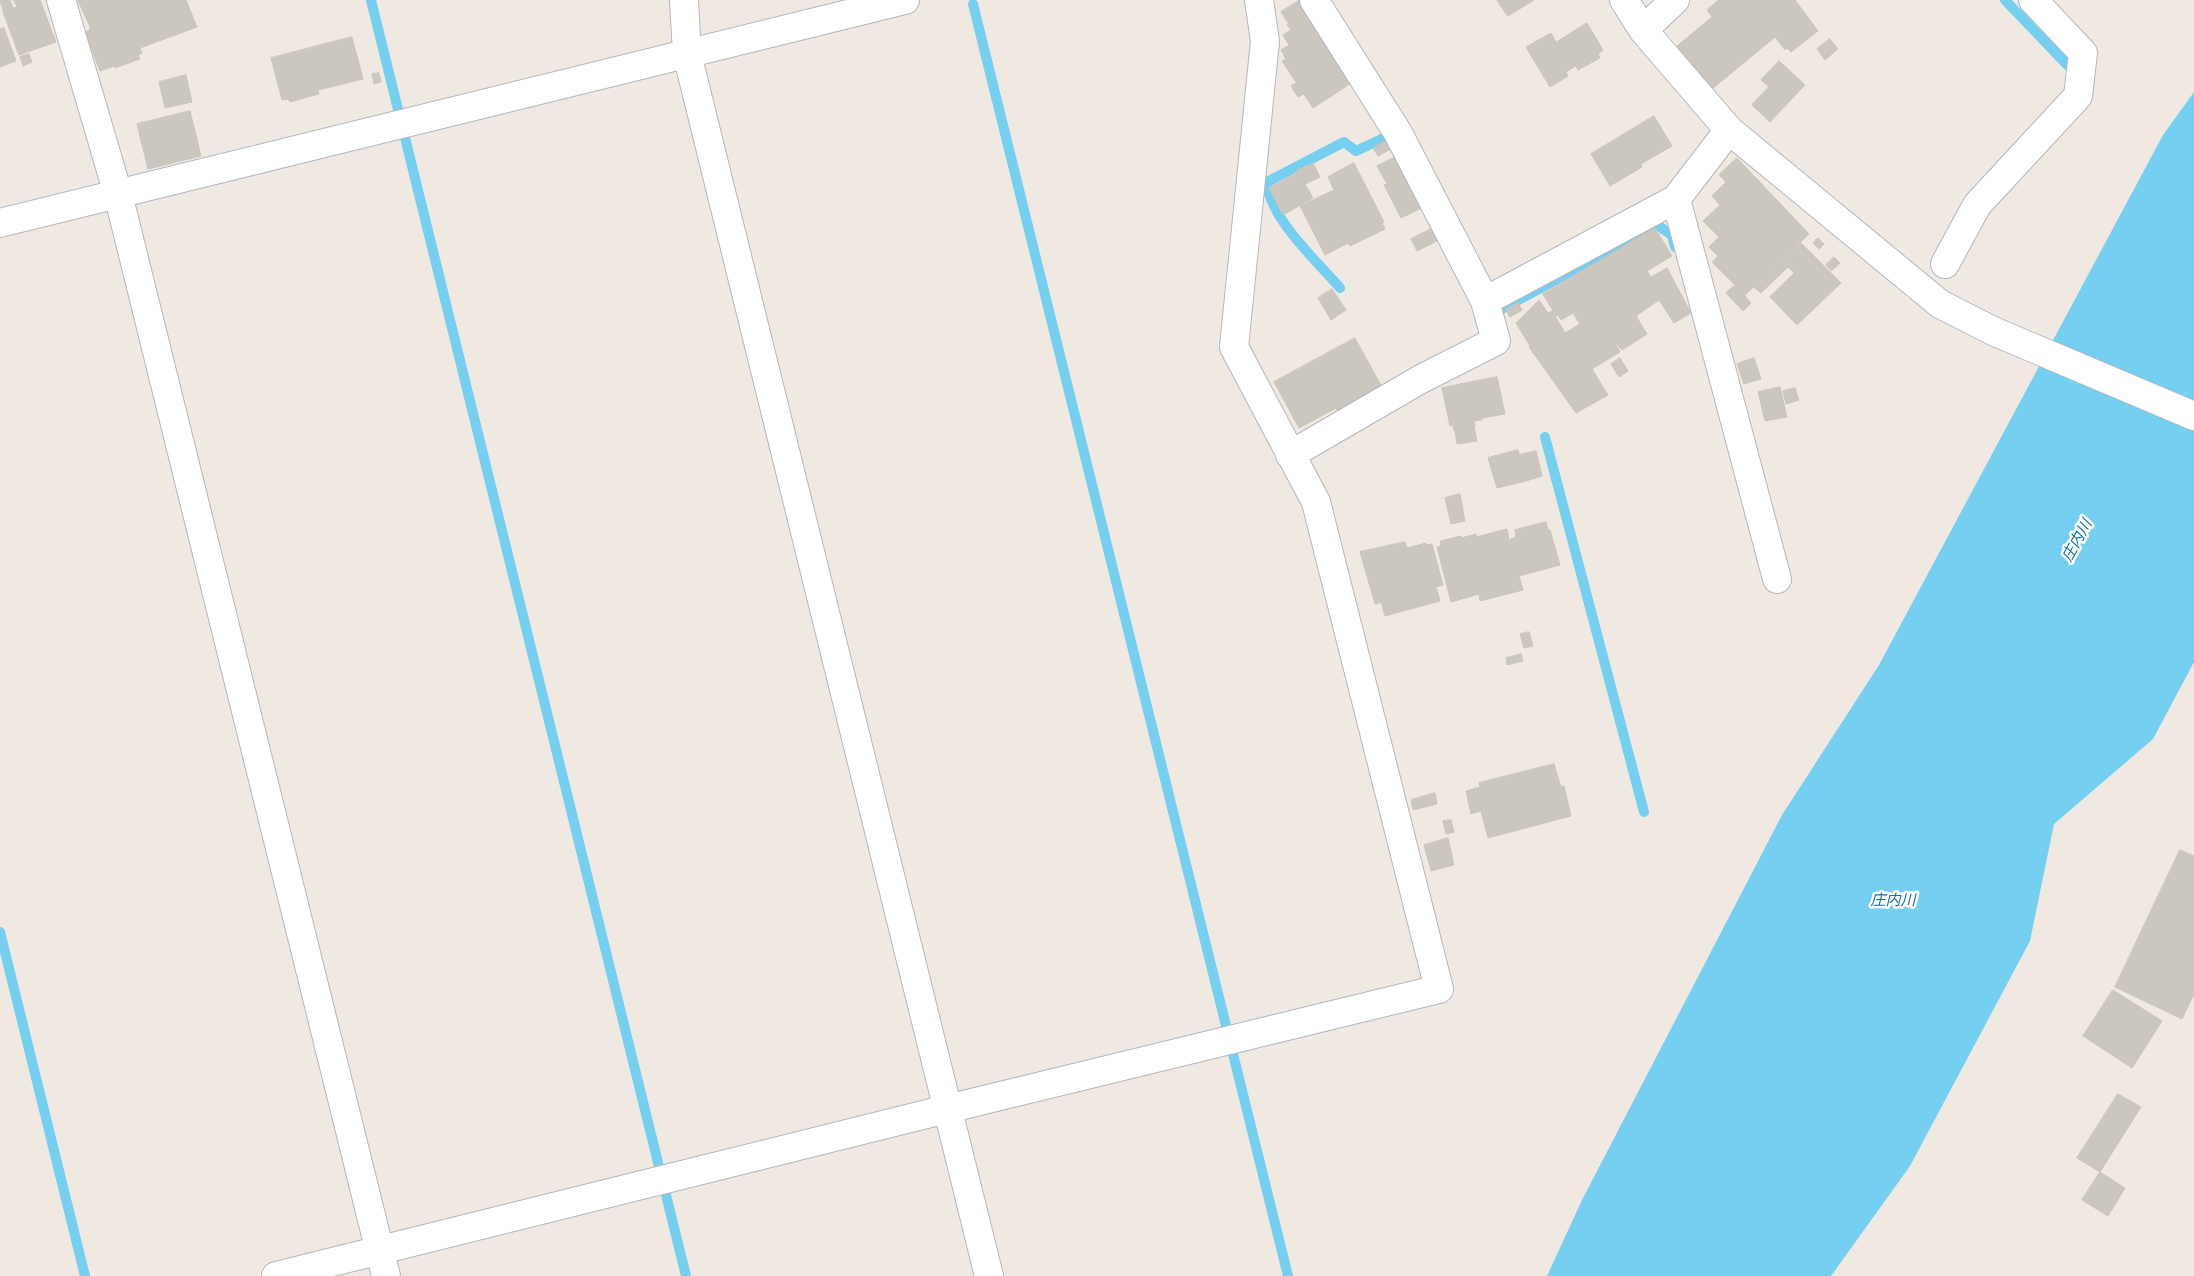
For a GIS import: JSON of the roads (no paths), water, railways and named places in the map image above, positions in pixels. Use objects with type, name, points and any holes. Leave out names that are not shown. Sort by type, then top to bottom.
[{"type":"street","points":[[61,0],[78,51],[118,194],[386,1276]]},
{"type":"street","points":[[684,0],[687,54],[989,1276]]},
{"type":"street","points":[[0,223],[905,0]]},
{"type":"street","points":[[276,1276],[1439,989],[1316,502],[1234,347],[1265,41],[1259,0]]},
{"type":"street","points":[[1290,455],[1421,379],[1496,342],[1485,301],[1398,134],[1314,0]]},
{"type":"street","points":[[1624,0],[1643,30],[1729,130],[1940,304],[1993,331],[2194,416]]},
{"type":"street","points":[[1643,30],[1675,0]]},
{"type":"street","points":[[1945,264],[1977,205],[2078,96],[2083,53],[2033,0]]},
{"type":"street","points":[[1485,301],[1676,199],[1729,130]]},
{"type":"street","points":[[1676,199],[1777,578]]},
{"type":"water","name":"庄内川","points":[[2194,92],[2194,662],[2153,739],[2054,824],[2030,941],[1910,1166],[1831,1276],[1547,1276],[1582,1200],[1782,815],[1879,665],[2163,135]]},
{"type":"waterway","points":[[371,0],[686,1276]]},
{"type":"waterway","points":[[2005,0],[2074,72]]},
{"type":"waterway","points":[[973,4],[1288,1276]]},
{"type":"waterway","points":[[1340,288],[1307,252],[1285,224],[1276,210],[1267,182],[1344,142],[1356,151],[1390,135]]},
{"type":"waterway","points":[[1496,312],[1657,225],[1672,235],[1675,247]]},
{"type":"waterway","points":[[1545,437],[1644,812]]},
{"type":"waterway","points":[[0,932],[85,1276]]}]
